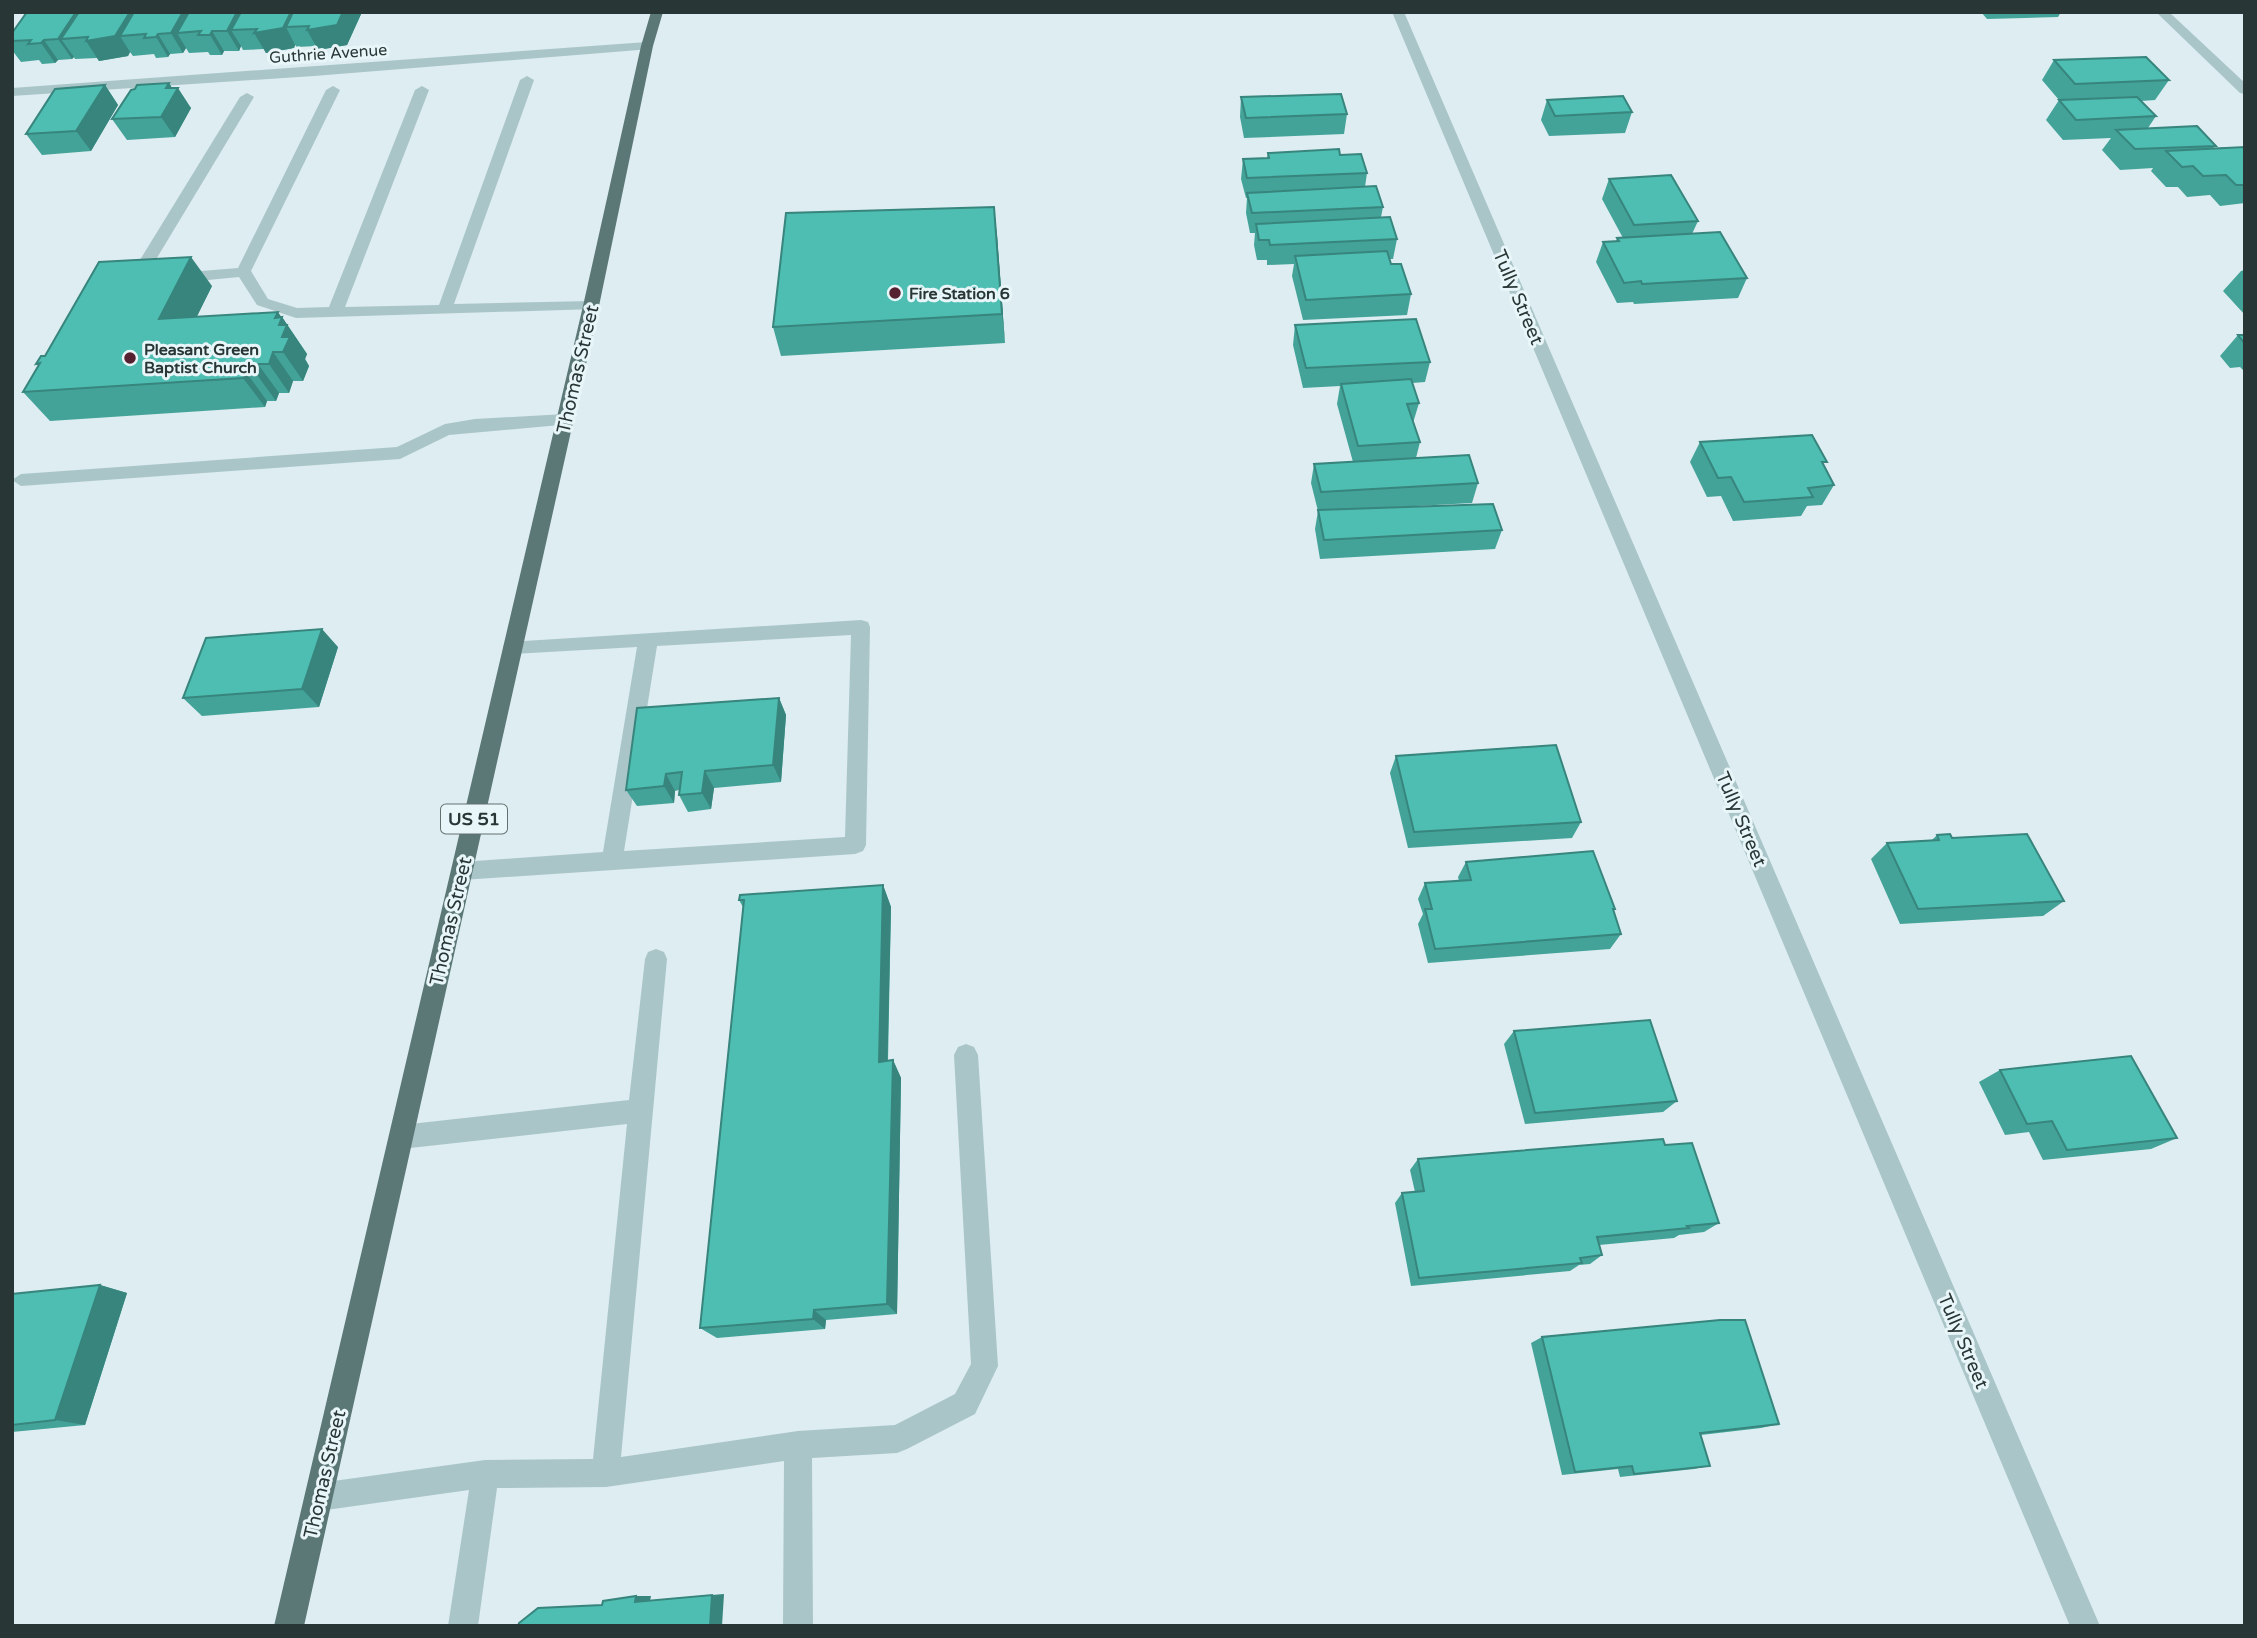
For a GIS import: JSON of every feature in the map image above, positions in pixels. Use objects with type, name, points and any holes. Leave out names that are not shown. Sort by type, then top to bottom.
[{"type":"main road","name":"Thomas Street","points":[[289,1626],[591,306],[647,46],[657,12]]},
{"type":"street","name":"Tully Street","points":[[1398,12],[2085,1626]]},
{"type":"street","points":[[2162,12],[2245,90]]},
{"type":"street","name":"Guthrie Avenue","points":[[12,92],[647,46]]},
{"type":"street","points":[[445,310],[527,80]]},
{"type":"street","points":[[243,272],[333,90]]},
{"type":"street","points":[[335,312],[422,90]]},
{"type":"street","points":[[243,272],[133,281],[247,97]]},
{"type":"street","points":[[243,272],[252,282],[262,302],[296,313],[591,306]]},
{"type":"street","points":[[21,480],[400,453],[445,430],[475,425],[565,420]]},
{"type":"street","points":[[461,871],[855,845],[861,627],[513,647]]},
{"type":"street","points":[[612,861],[648,640]]},
{"type":"street","points":[[606,1473],[656,959]]},
{"type":"street","points":[[319,1497],[485,1474],[606,1473],[798,1446],[897,1439],[965,1404],[985,1366],[966,1055]]},
{"type":"street","points":[[401,1137],[640,1111]]},
{"type":"street","points":[[798,1446],[798,1626]]},
{"type":"street","points":[[463,1626],[485,1474]]},
{"type":"building","points":[[27,12],[76,12],[58,39],[28,44],[31,40],[12,41],[12,33]]},
{"type":"building","points":[[79,12],[130,12],[115,36],[86,41],[88,37],[61,39]]},
{"type":"building","points":[[134,12],[183,12],[171,33],[144,38],[146,34],[120,36]]},
{"type":"building","points":[[189,12],[237,12],[227,31],[212,31],[210,35],[198,35],[201,31],[177,33]]},
{"type":"building","points":[[241,12],[291,12],[283,28],[254,33],[257,29],[231,30]]},
{"type":"building","points":[[293,12],[343,12],[337,25],[307,30],[309,26],[286,27]]},
{"type":"building","points":[[2146,57],[2169,80],[2075,84],[2054,60]]},
{"type":"building","points":[[169,83],[166,88],[178,88],[161,117],[112,119],[137,85]]},
{"type":"building","points":[[105,85],[76,131],[26,134],[55,89]]},
{"type":"building","points":[[1341,94],[1347,114],[1246,118],[1241,97]]},
{"type":"building","points":[[1623,96],[1632,112],[1555,116],[1547,100]]},
{"type":"building","points":[[2137,97],[2156,116],[2076,120],[2059,100]]},
{"type":"building","points":[[2197,126],[2216,146],[2135,149],[2116,130]]},
{"type":"building","points":[[2245,147],[2245,185],[2236,185],[2226,175],[2203,176],[2193,166],[2182,167],[2166,151]]},
{"type":"building","points":[[1339,149],[1340,155],[1361,154],[1367,173],[1247,178],[1243,159],[1269,158],[1268,153]]},
{"type":"building","points":[[1671,175],[1698,221],[1634,225],[1609,179]]},
{"type":"building","points":[[1376,186],[1383,207],[1252,213],[1247,193]]},
{"type":"building","name":"Fire Station 6","points":[[994,207],[1002,314],[773,327],[786,213]]},
{"type":"building","points":[[1390,217],[1397,239],[1270,245],[1269,240],[1259,240],[1256,224]]},
{"type":"building","points":[[1720,232],[1747,278],[1624,283],[1603,242],[1619,241],[1617,238]]},
{"type":"building","points":[[1387,251],[1391,264],[1401,264],[1411,294],[1306,300],[1295,256]]},
{"type":"building","points":[[191,257],[159,319],[278,312],[275,318],[282,317],[279,325],[287,325],[282,337],[290,337],[283,352],[273,352],[269,364],[258,364],[255,372],[246,372],[243,378],[23,392],[40,363],[36,364],[41,356],[45,356],[99,262]]},
{"type":"building","points":[[1416,319],[1430,362],[1306,368],[1295,325]]},
{"type":"building","points":[[2238,335],[2245,335],[2245,344]]},
{"type":"building","points":[[1411,379],[1419,403],[1407,404],[1420,442],[1358,446],[1341,384]]},
{"type":"building","points":[[1812,435],[1827,462],[1822,462],[1834,485],[1808,488],[1813,497],[1744,502],[1731,477],[1718,478],[1700,442]]},
{"type":"building","points":[[1469,455],[1478,483],[1321,492],[1314,464]]},
{"type":"building","points":[[1493,504],[1502,530],[1324,540],[1318,510]]},
{"type":"building","points":[[322,629],[302,689],[183,698],[206,638]]},
{"type":"building","points":[[779,698],[773,765],[705,771],[702,793],[679,795],[682,772],[666,774],[664,786],[626,790],[637,708]]},
{"type":"building","points":[[1556,745],[1581,822],[1414,832],[1396,756]]},
{"type":"building","points":[[1950,834],[1952,838],[2027,834],[2064,901],[1918,909],[1887,843],[1939,840],[1937,835]]},
{"type":"building","points":[[1593,851],[1615,909],[1621,934],[1435,949],[1425,909],[1432,909],[1425,883],[1471,880],[1466,862]]},
{"type":"building","points":[[883,885],[879,1062],[893,1060],[887,1304],[814,1310],[813,1319],[700,1328],[744,900],[739,900],[740,895]]},
{"type":"building","points":[[1650,1020],[1677,1101],[1535,1113],[1514,1031]]},
{"type":"building","points":[[2131,1056],[2177,1138],[2067,1150],[2052,1121],[2027,1124],[2000,1070]]},
{"type":"building","points":[[1663,1139],[1665,1145],[1692,1143],[1719,1223],[1597,1237],[1602,1255],[1580,1258],[1582,1263],[1419,1278],[1402,1193],[1424,1191],[1418,1159]]},
{"type":"building","points":[[100,1285],[55,1420],[12,1425],[12,1294]]},
{"type":"building","points":[[1745,1320],[1779,1424],[1700,1433],[1710,1466],[1634,1474],[1632,1466],[1575,1472],[1542,1337]]},
{"type":"building","points":[[712,1595],[710,1626],[518,1626],[538,1608],[602,1605],[603,1601],[636,1596],[635,1602]]},
{"type":"place","name":"Fire Station 6","points":[[895,293]]},
{"type":"place","name":"Pleasant Green Baptist Church","points":[[130,358]]}]
